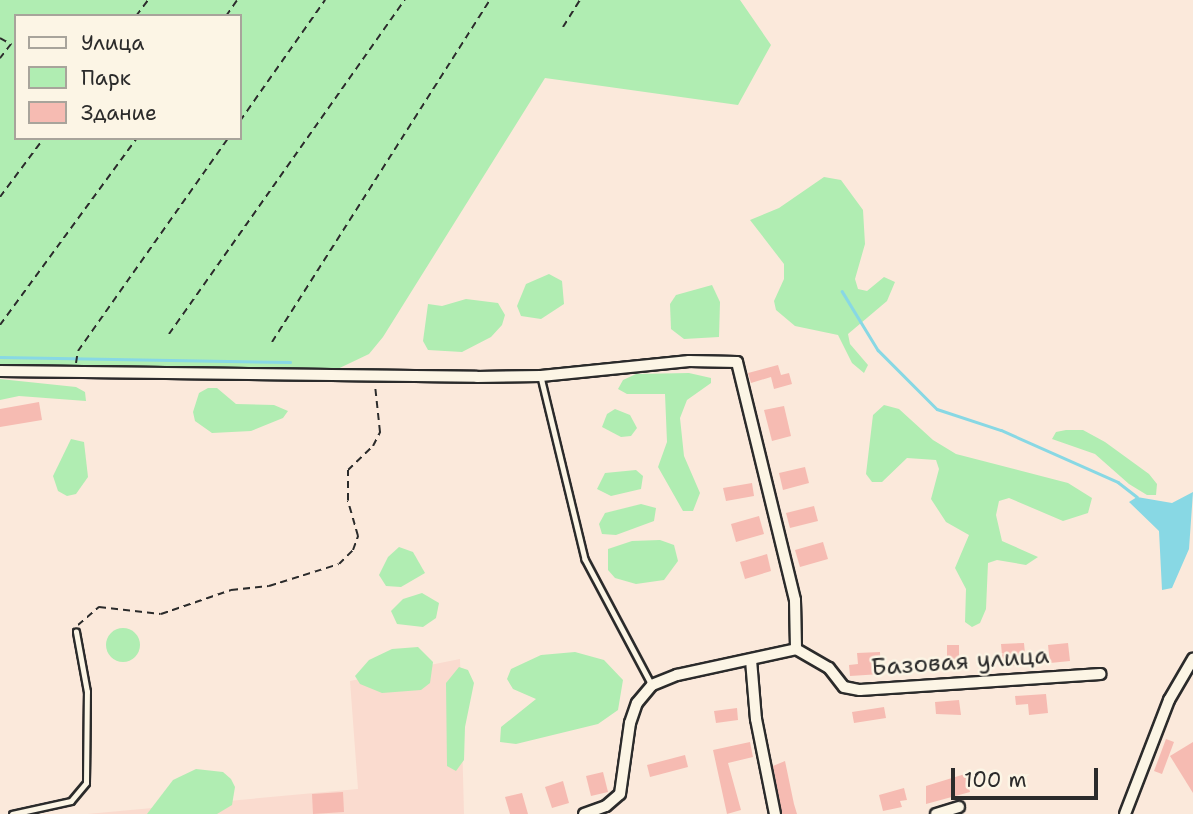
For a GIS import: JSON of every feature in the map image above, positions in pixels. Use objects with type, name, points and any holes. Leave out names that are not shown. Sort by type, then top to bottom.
[{"type":"street","points":[[0,371],[541,376],[689,361],[737,362],[795,600],[796,649],[677,675],[652,685],[632,715],[620,794],[606,806],[583,814]]},
{"type":"street","name":"Базовая улица","points":[[796,649],[828,668],[844,687],[860,690],[1100,674]]},
{"type":"street","points":[[1125,814],[1169,700],[1193,659]]},
{"type":"street","points":[[751,660],[756,719],[775,814]]},
{"type":"street","points":[[936,814],[959,807]]},
{"type":"lane","points":[[541,376],[585,559],[652,685]]},
{"type":"lane","points":[[12,814],[71,801],[86,783],[87,682],[76,632]]},
{"type":"path","points":[[242,118],[325,0]]},
{"type":"path","points":[[169,334],[405,0]]},
{"type":"path","points":[[272,342],[490,0]]},
{"type":"path","points":[[563,27],[580,0]]},
{"type":"path","points":[[0,38],[11,44],[0,58]]},
{"type":"path","points":[[0,197],[43,140]]},
{"type":"path","points":[[0,325],[135,140]]},
{"type":"path","points":[[76,362],[77,355],[227,140]]},
{"type":"path","points":[[76,632],[82,619],[99,607],[162,614],[232,590],[270,586],[339,564],[353,550],[358,536],[348,500],[348,470],[373,446],[380,432],[374,375]]},
{"type":"shaded area","points":[[460,659],[464,814],[87,814],[358,789],[350,681]]},
{"type":"green space","points":[[0,0],[740,0],[771,45],[738,105],[545,78],[383,337],[369,354],[327,374],[0,371]]},
{"type":"green space","points":[[824,177],[841,180],[863,210],[865,244],[855,279],[858,289],[867,291],[884,277],[895,282],[887,301],[848,334],[850,344],[868,365],[864,373],[852,363],[838,335],[795,326],[776,310],[774,301],[784,279],[784,264],[750,220],[779,208]]},
{"type":"green space","points":[[549,274],[562,281],[564,304],[541,319],[521,316],[517,306],[526,284]]},
{"type":"green space","points":[[712,285],[720,302],[719,337],[684,339],[671,329],[670,304],[676,295]]},
{"type":"green space","points":[[466,299],[498,303],[505,315],[502,325],[491,337],[462,352],[428,350],[423,341],[428,304],[442,306]]},
{"type":"green space","points":[[689,373],[711,378],[711,383],[687,400],[680,418],[684,456],[700,493],[693,511],[683,511],[658,467],[667,442],[665,394],[627,394],[618,389],[623,380],[636,374]]},
{"type":"green space","points":[[0,379],[76,387],[85,392],[86,401],[19,396],[0,400]]},
{"type":"green space","points":[[208,388],[217,388],[236,404],[274,405],[288,411],[283,418],[251,431],[212,433],[195,421],[193,412],[199,393]]},
{"type":"green space","points":[[884,405],[899,409],[933,440],[956,454],[1068,483],[1092,498],[1088,513],[1063,521],[1009,498],[999,501],[996,515],[1002,541],[1038,557],[1026,565],[997,560],[988,563],[986,609],[980,623],[972,627],[965,622],[966,589],[955,568],[969,535],[946,522],[931,499],[939,469],[936,460],[907,458],[882,482],[872,482],[866,474],[873,415]]},
{"type":"green space","points":[[615,409],[630,415],[637,428],[631,436],[621,437],[602,427],[607,414]]},
{"type":"green space","points":[[1083,430],[1105,442],[1149,474],[1157,484],[1156,495],[1147,495],[1129,484],[1095,454],[1052,439],[1056,432]]},
{"type":"green space","points":[[71,439],[84,442],[88,477],[76,494],[67,496],[58,491],[53,476]]},
{"type":"green space","points":[[636,470],[643,476],[641,489],[611,496],[597,489],[605,473]]},
{"type":"green space","points":[[641,504],[656,508],[654,521],[616,535],[602,534],[599,524],[605,513]]},
{"type":"green space","points":[[660,540],[674,545],[678,561],[664,580],[636,584],[615,578],[608,570],[608,549],[632,541]]},
{"type":"green space","points":[[399,547],[413,552],[425,573],[401,587],[386,586],[379,575],[388,557]]},
{"type":"green space","points":[[422,593],[439,603],[436,618],[423,627],[397,624],[391,611],[403,599]]},
{"type":"green space","points":[[123,628],[135,633],[140,645],[135,657],[123,662],[111,657],[106,645],[111,633]]},
{"type":"green space","points":[[418,647],[433,662],[430,683],[421,690],[382,693],[360,684],[355,676],[369,660],[392,649]]},
{"type":"green space","points":[[575,652],[604,660],[623,680],[618,710],[598,724],[516,744],[500,742],[501,727],[536,699],[513,689],[507,679],[511,669],[541,655]]},
{"type":"green space","points":[[459,667],[468,670],[474,683],[465,727],[464,760],[456,771],[447,766],[446,683]]},
{"type":"green space","points":[[196,769],[223,772],[231,779],[235,787],[232,805],[217,814],[147,814],[173,780]]},
{"type":"water","points":[[1193,492],[1189,549],[1172,588],[1162,590],[1159,531],[1129,502],[1137,497],[1172,503]]},
{"type":"building","points":[[778,365],[781,375],[789,373],[792,384],[774,389],[771,377],[751,383],[748,373]]},
{"type":"building","points":[[39,402],[42,420],[0,427],[0,409]]},
{"type":"building","points":[[784,406],[791,436],[772,441],[764,410]]},
{"type":"building","points":[[805,467],[809,483],[783,490],[779,473]]},
{"type":"building","points":[[752,483],[754,496],[726,501],[723,488]]},
{"type":"building","points":[[814,506],[818,521],[790,528],[786,513]]},
{"type":"building","points":[[759,516],[764,534],[736,542],[731,524]]},
{"type":"building","points":[[823,542],[828,559],[800,567],[795,550]]},
{"type":"building","points":[[767,554],[771,571],[745,579],[740,562]]},
{"type":"building","points":[[1024,643],[1026,665],[1003,666],[1001,644]]},
{"type":"building","points":[[1068,643],[1070,661],[1050,663],[1048,645]]},
{"type":"building","points":[[947,645],[959,645],[959,670],[947,670]]},
{"type":"building","points":[[880,652],[881,674],[850,676],[849,665],[858,664],[857,653]]},
{"type":"building","points":[[1046,694],[1048,713],[1029,715],[1028,704],[1016,705],[1015,696]]},
{"type":"building","points":[[959,700],[961,715],[936,714],[935,702]]},
{"type":"building","points":[[884,707],[886,718],[854,723],[852,712]]},
{"type":"building","points":[[737,708],[738,720],[716,723],[714,711]]},
{"type":"building","points":[[1166,739],[1174,742],[1162,774],[1154,771]]},
{"type":"building","points":[[750,742],[753,757],[728,763],[741,810],[727,814],[713,750]]},
{"type":"building","points":[[1193,742],[1193,793],[1170,756]]},
{"type":"building","points":[[685,755],[688,767],[650,777],[647,765]]},
{"type":"building","points":[[785,761],[797,814],[782,814],[773,766]]},
{"type":"building","points":[[603,772],[608,792],[591,796],[586,776]]},
{"type":"building","points":[[965,774],[970,792],[926,804],[926,786]]},
{"type":"building","points":[[563,781],[569,803],[552,808],[545,787]]},
{"type":"building","points":[[904,788],[907,800],[900,801],[902,807],[883,811],[879,795]]},
{"type":"building","points":[[343,792],[344,812],[313,814],[312,794]]},
{"type":"building","points":[[522,793],[528,814],[510,814],[505,797]]},
{"type":"waterway","points":[[842,291],[878,350],[937,409],[1001,430],[1118,482],[1137,497]]},
{"type":"waterway","points":[[0,357],[290,362]]}]
